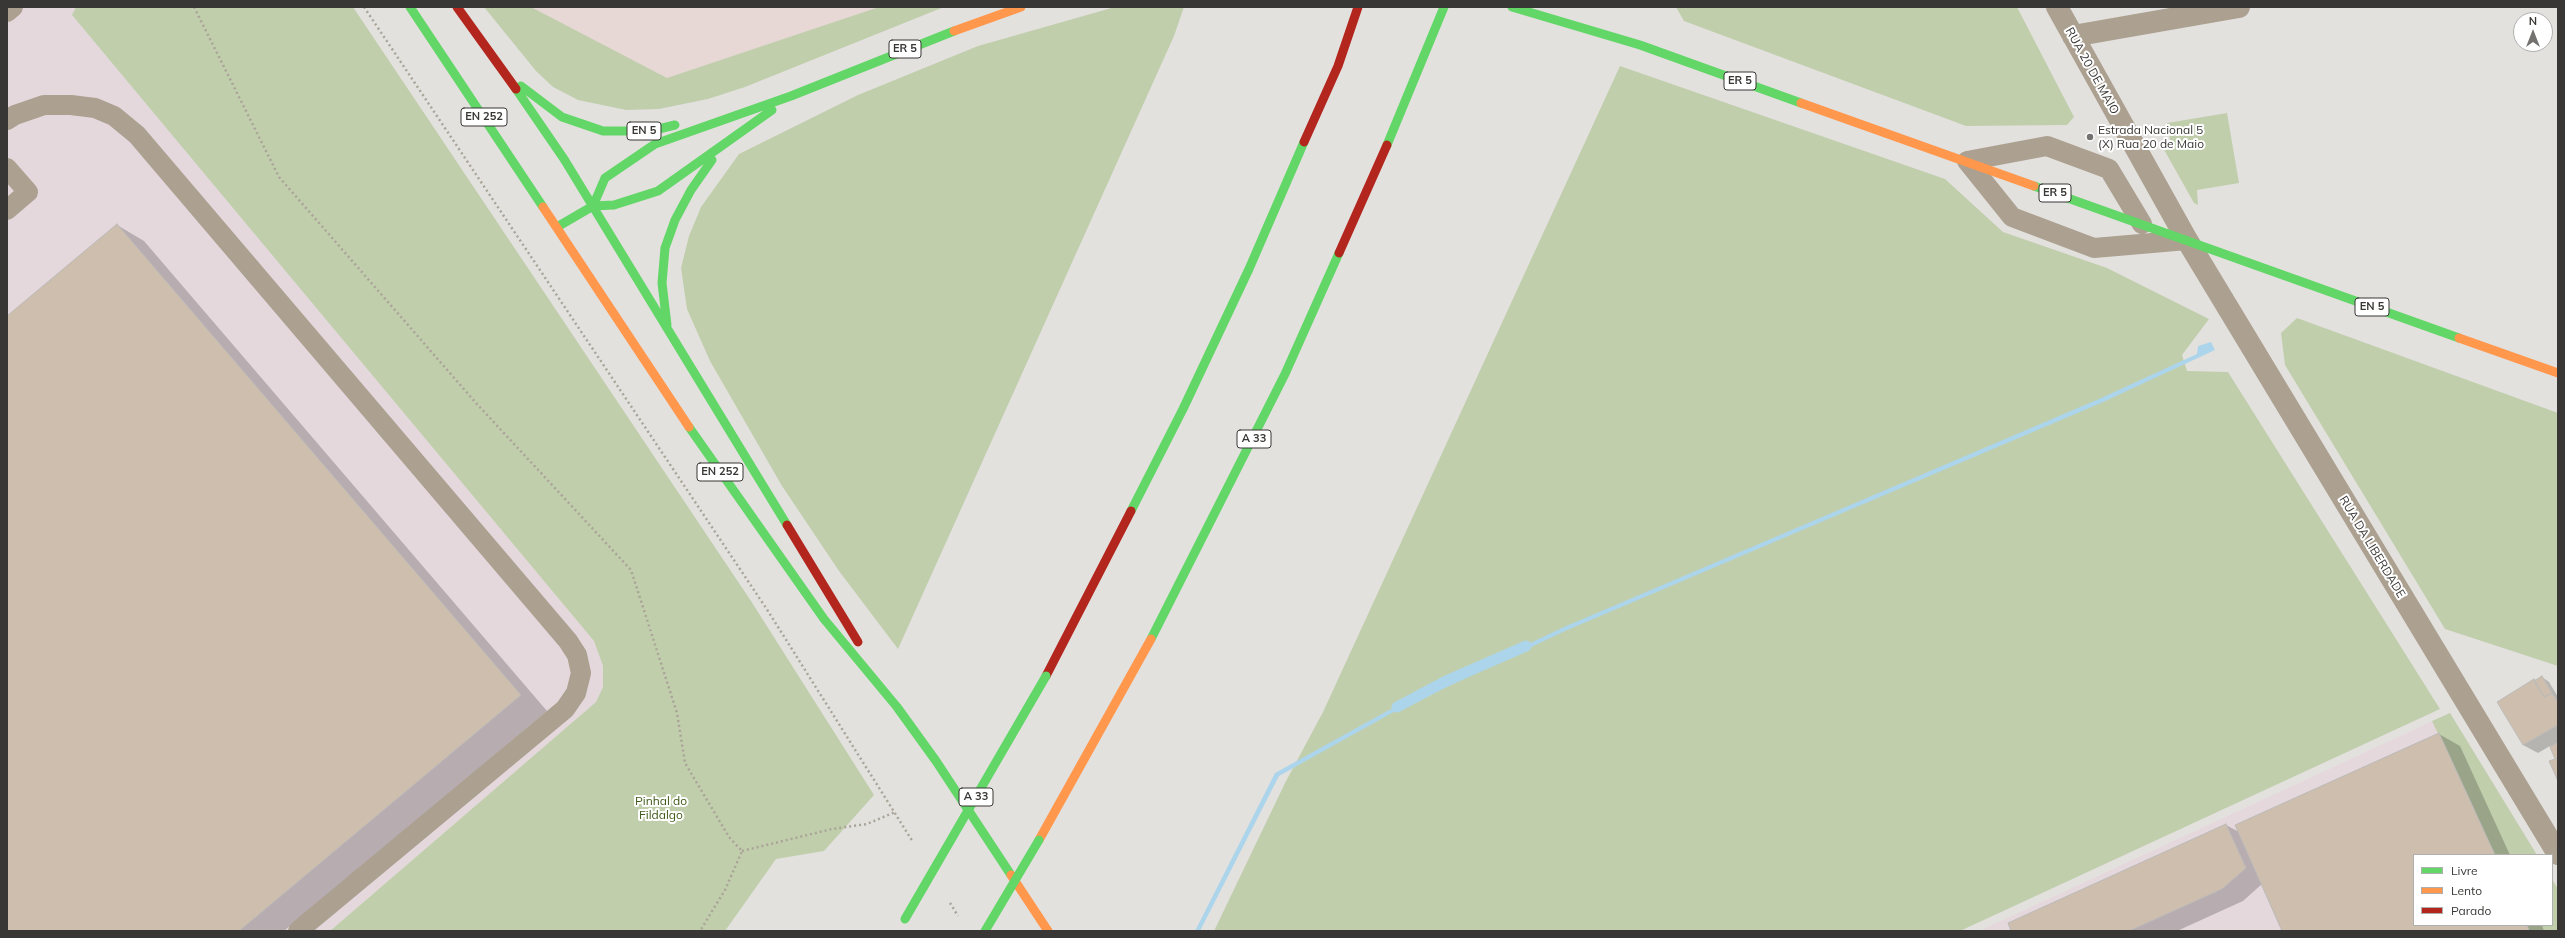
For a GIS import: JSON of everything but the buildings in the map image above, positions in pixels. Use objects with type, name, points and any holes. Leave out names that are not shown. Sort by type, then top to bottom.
[{"type":"main road","name":"EN 252","points":[[410,7],[705,450],[824,619],[897,707],[936,761],[1048,931]]},
{"type":"main road","name":"EN 5","points":[[457,7],[508,77],[562,117],[603,131],[650,131],[791,96]]},
{"type":"main road","name":"ER 5","points":[[722,147],[791,96],[918,44],[1022,7]]},
{"type":"main road","name":"A 33","points":[[904,922],[1046,676],[1180,416],[1249,270],[1338,66],[1358,7]]},
{"type":"main road","name":"A 33","points":[[985,931],[1039,840],[1147,647],[1253,440],[1347,237],[1444,7]]},
{"type":"main road","name":"ER 5","points":[[1512,7],[1640,45],[2187,240]]},
{"type":"main road","name":"EN 252","points":[[508,77],[593,206],[668,332],[897,707]]},
{"type":"main road","points":[[593,206],[605,178],[655,144],[791,96]]},
{"type":"main road","points":[[557,227],[593,206],[614,205],[658,191],[722,147]]},
{"type":"main road","points":[[668,332],[662,283],[665,248],[675,220],[691,190],[722,147]]},
{"type":"main road","name":"EN 5","points":[[2187,240],[2558,373]]},
{"type":"street","name":"RUA 20 DE MAIO","points":[[2056,7],[2187,240]]},
{"type":"street","points":[[2072,36],[2239,7]]},
{"type":"street","name":"RUA DA LIBERDADE","points":[[2187,240],[2558,854]]},
{"type":"lane","points":[[7,12],[13,7]]},
{"type":"lane","points":[[7,120],[15,115],[44,105],[71,105],[95,108],[114,116],[137,135],[568,641],[577,655],[581,673],[576,693],[565,709],[298,931]]},
{"type":"lane","points":[[2142,224],[2109,169],[2047,146],[1967,161],[2012,217],[2094,248],[2187,240]]},
{"type":"lane","points":[[7,168],[28,192],[7,210]]},
{"type":"path","points":[[194,7],[279,177],[476,403],[630,570],[677,713],[685,763],[729,837],[742,851]]},
{"type":"path","points":[[364,7],[768,611],[916,846]]},
{"type":"path","points":[[742,851],[832,829],[867,824],[895,812]]},
{"type":"path","points":[[700,931],[725,890],[742,851]]},
{"type":"path","points":[[948,898],[959,918]]},
{"type":"shaded area","points":[[7,7],[76,7],[72,15],[594,641],[603,666],[603,687],[596,702],[330,931],[7,931]]},
{"type":"shaded area","points":[[530,7],[881,7],[667,79]]},
{"type":"shaded area","points":[[2450,713],[2536,854],[2413,854],[2413,926],[2553,926],[2553,881],[2558,889],[2558,931],[1979,931]]},
{"type":"green space","name":"Pinhal do Fildalgo","points":[[76,7],[353,7],[751,601],[874,795],[824,851],[776,859],[725,931],[330,931],[596,702],[603,687],[603,666],[594,641],[72,15]]},
{"type":"green space","points":[[484,7],[531,7],[667,78],[879,7],[944,7],[745,87],[708,99],[659,109],[626,110],[578,100],[553,87],[536,71]]},
{"type":"green space","points":[[1115,7],[1184,7],[1174,36],[898,649],[839,571],[782,486],[710,361],[687,309],[681,268],[689,236],[701,207],[739,154],[858,95],[978,46]]},
{"type":"green space","points":[[1676,7],[2017,7],[2074,117],[2067,125],[1966,126],[1684,21]]},
{"type":"green space","points":[[1620,66],[1945,179],[2003,232],[2107,268],[2209,319],[2182,355],[2187,371],[2228,372],[2440,709],[1960,931],[1214,931],[1285,783],[1323,712]]},
{"type":"green space","points":[[2227,113],[2239,183],[2197,190],[2198,205],[2194,203],[2162,146],[2171,144],[2167,123]]},
{"type":"green space","points":[[2297,318],[2558,413],[2558,666],[2445,629],[2285,365],[2281,333]]},
{"type":"green space","points":[[2450,713],[2536,854],[2495,854],[2432,721]]},
{"type":"green space","points":[[2553,881],[2558,889],[2558,931],[2529,931],[2527,926],[2553,926]]},
{"type":"water","points":[[2211,342],[2215,350],[2101,403],[1565,631],[1390,714],[1279,776],[1200,931],[1195,931],[1275,773],[1389,710],[1564,627],[2099,399],[2197,354],[2198,346]]},
{"type":"waterway","points":[[1397,707],[1446,681],[1526,646]]},
{"type":"traffic: fast","points":[[410,7],[543,207]]},
{"type":"traffic: fast","points":[[1387,145],[1444,7]]},
{"type":"traffic: fast","points":[[1512,7],[1640,45],[1801,103]]},
{"type":"traffic: fast","points":[[593,206],[605,178],[655,144],[791,96],[954,31]]},
{"type":"traffic: fast","points":[[521,86],[562,117],[603,131],[650,131],[675,125]]},
{"type":"traffic: fast","points":[[516,89],[564,159],[787,525]]},
{"type":"traffic: fast","points":[[557,227],[593,206],[614,205],[658,191],[772,110]]},
{"type":"traffic: fast","points":[[1131,511],[1183,409],[1249,269],[1304,142]]},
{"type":"traffic: fast","points":[[667,325],[662,283],[665,248],[675,220],[691,190],[712,160]]},
{"type":"traffic: fast","points":[[2034,186],[2459,338]]},
{"type":"traffic: fast","points":[[1151,639],[1285,374],[1339,253]]},
{"type":"traffic: fast","points":[[689,427],[824,619],[897,707],[936,761],[1011,875]]},
{"type":"traffic: fast","points":[[905,919],[1046,676]]},
{"type":"traffic: fast","points":[[985,931],[1039,840]]},
{"type":"traffic: slow","points":[[954,31],[1021,7]]},
{"type":"traffic: slow","points":[[1801,103],[2034,186]]},
{"type":"traffic: slow","points":[[543,207],[689,427]]},
{"type":"traffic: slow","points":[[2459,338],[2558,373]]},
{"type":"traffic: slow","points":[[1039,840],[1151,639]]},
{"type":"traffic: slow","points":[[1011,875],[1048,931]]},
{"type":"traffic: jam","points":[[457,7],[516,89]]},
{"type":"traffic: jam","points":[[1304,142],[1338,66],[1358,7]]},
{"type":"traffic: jam","points":[[1339,253],[1387,145]]},
{"type":"traffic: jam","points":[[1046,676],[1131,511]]},
{"type":"traffic: jam","points":[[787,525],[858,642]]},
{"type":"place","name":"Estrada Nacional 5 (X) Rua 20 de Maio","points":[[2090,137]]}]
